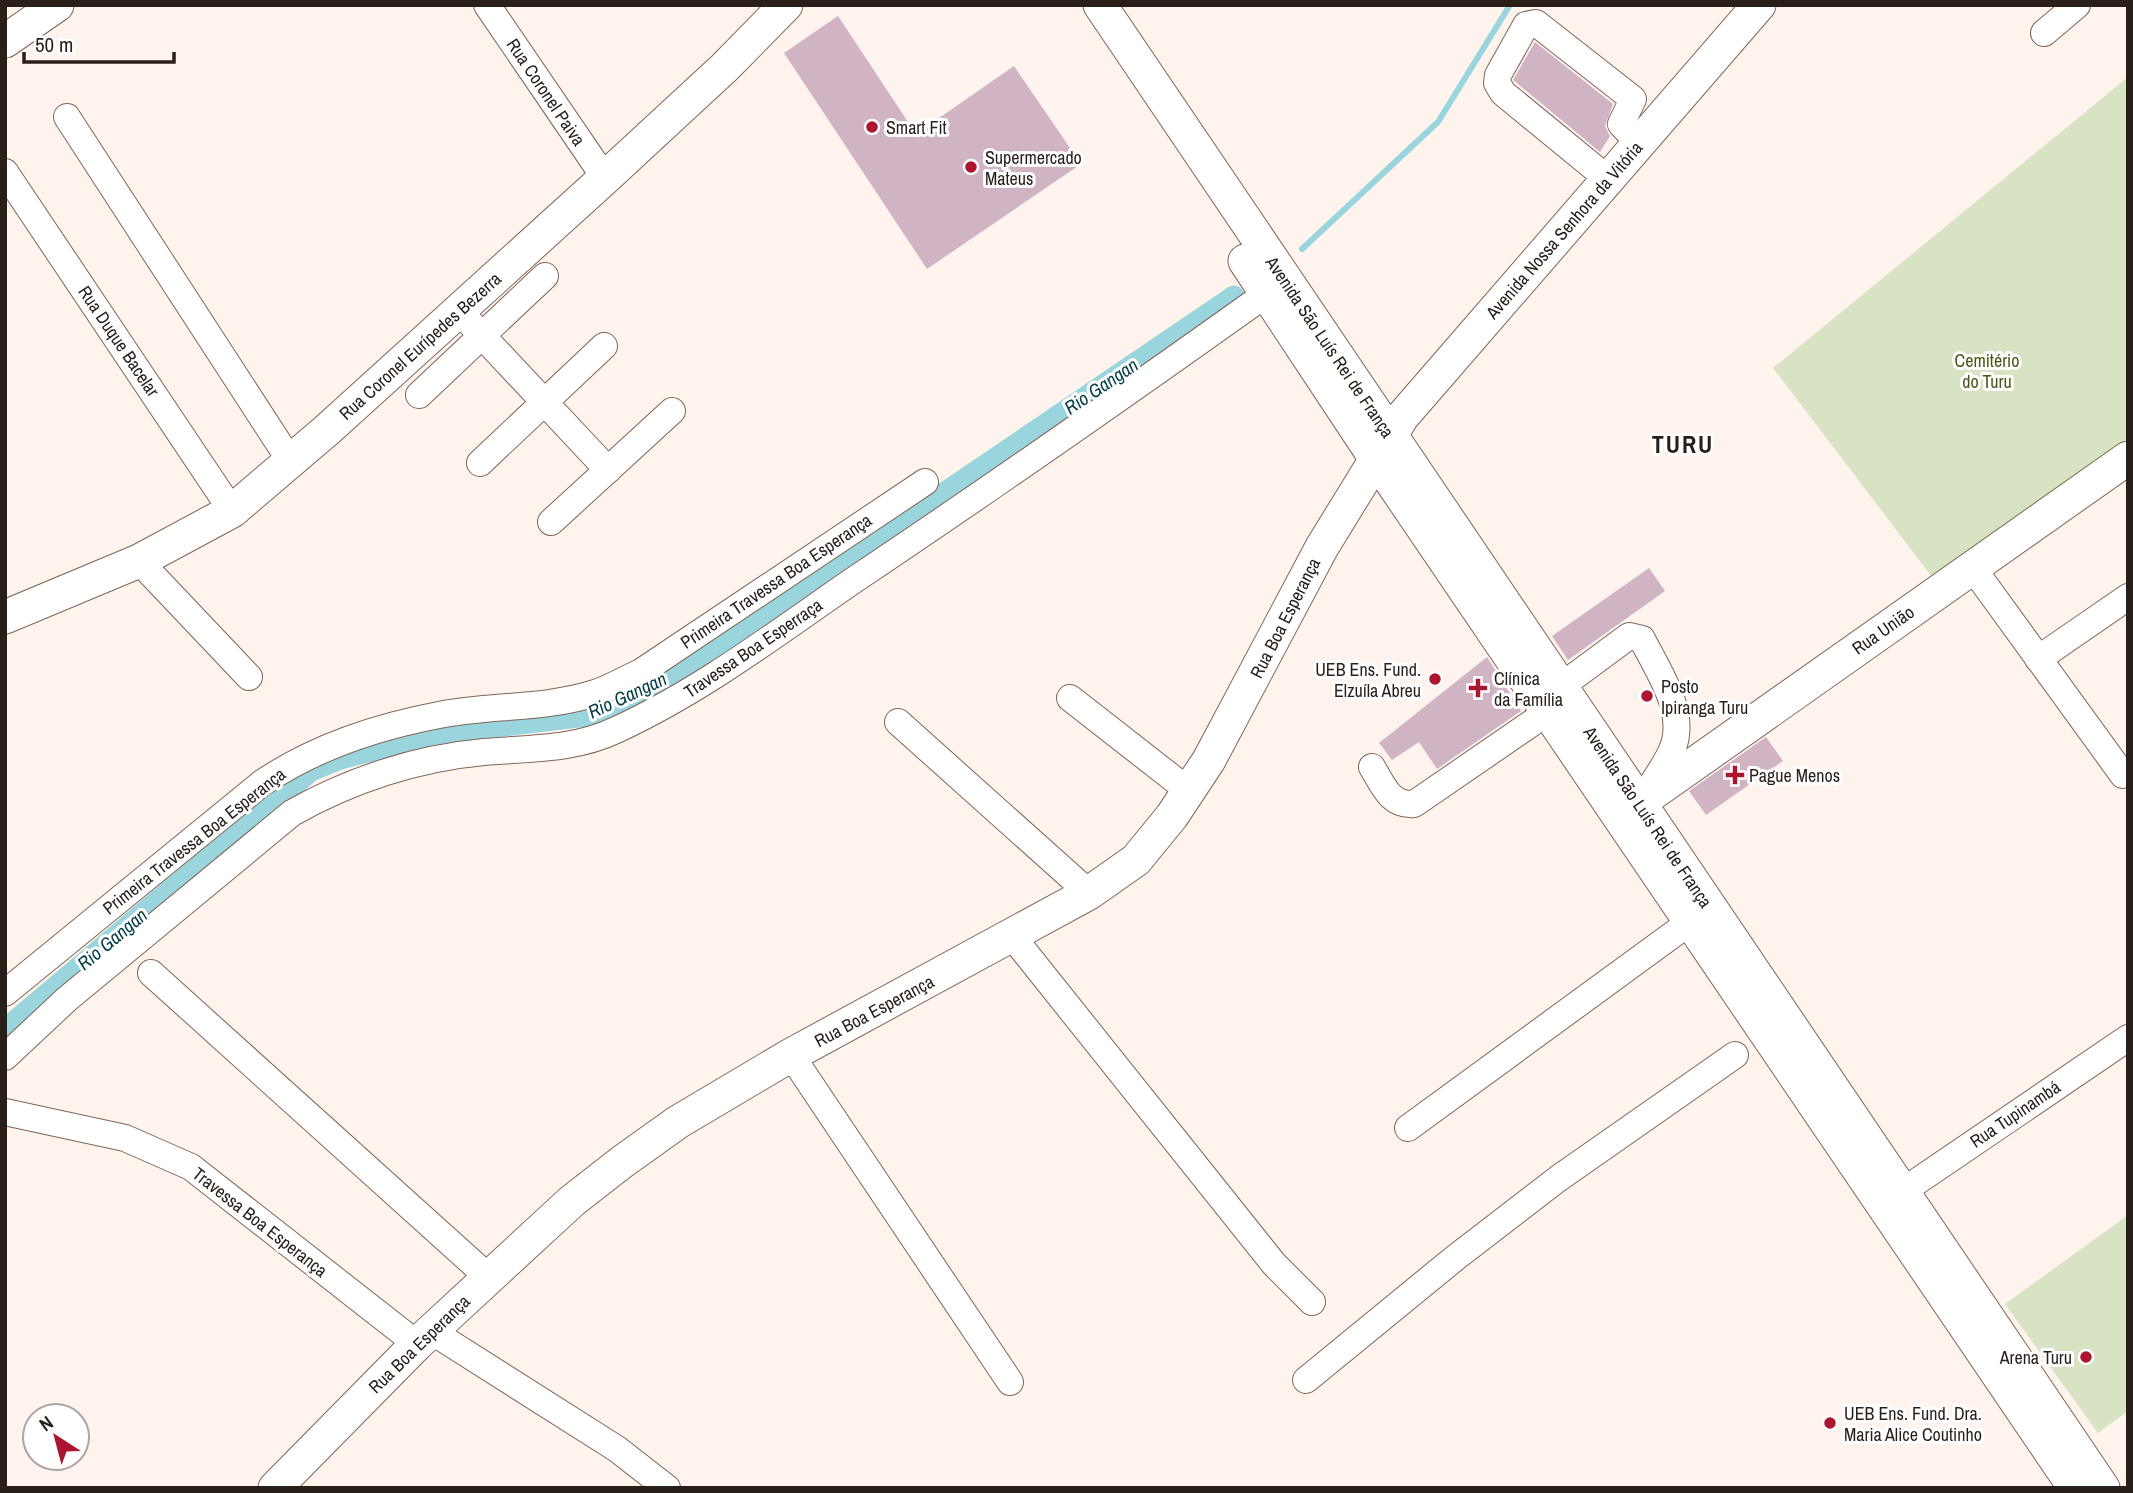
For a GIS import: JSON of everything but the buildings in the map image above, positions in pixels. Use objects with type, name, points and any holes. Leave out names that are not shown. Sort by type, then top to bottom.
[{"type":"main road","points":[[5,41],[57,5]]},
{"type":"main road","name":"Rua Coronel Eurípedes Bezerra","points":[[5,617],[139,561],[232,511],[291,462],[605,178],[724,68],[786,5]]},
{"type":"main road","name":"Avenida São Luís Rei de França","points":[[1076,5],[1266,294],[1382,448]]},
{"type":"main road","name":"Avenida São Luís Rei de França","points":[[1100,5],[1382,448],[1554,700],[1690,922],[2075,1488]]},
{"type":"main road","name":"Avenida Nossa Senhora da Vitória","points":[[1382,448],[1402,417],[1759,5]]},
{"type":"main road","name":"Rua Boa Esperança","points":[[275,1488],[486,1279],[572,1201],[622,1161],[678,1122],[791,1055],[1089,893],[1136,860],[1154,842],[1189,791],[1239,706],[1322,547],[1382,448]]},
{"type":"main road","name":"Rua União","points":[[1642,800],[2128,458]]},
{"type":"main road","name":"Avenida São Luís Rei de França","points":[[1554,700],[1642,800],[2103,1488]]},
{"type":"street","name":"Rua Coronel Paiva","points":[[487,5],[605,178]]},
{"type":"street","points":[[2044,33],[2077,5]]},
{"type":"street","points":[[1608,179],[1503,93],[1497,83],[1498,75],[1526,25],[1536,23],[1633,99],[1621,124],[1639,143]]},
{"type":"street","points":[[67,117],[291,462]]},
{"type":"street","name":"Rua Duque Bacelar","points":[[5,172],[232,511]]},
{"type":"street","points":[[419,395],[545,276]]},
{"type":"street","name":"Travessa Boa Esperraça","points":[[5,1057],[67,999],[292,813],[326,794],[371,776],[482,752],[558,748],[589,741],[650,714],[694,689],[860,577],[1266,294]]},
{"type":"street","points":[[459,311],[608,470]]},
{"type":"street","points":[[480,463],[604,346]]},
{"type":"street","points":[[551,522],[672,411]]},
{"type":"street","name":"Primeira Travessa Boa Esperança","points":[[5,993],[262,783],[292,763],[372,731],[440,715],[532,705],[593,694],[640,672],[925,482]]},
{"type":"street","points":[[139,561],[249,677]]},
{"type":"street","points":[[1972,567],[2123,775]]},
{"type":"street","points":[[2038,659],[2128,597]]},
{"type":"street","points":[[1372,767],[1393,800],[1404,805],[1414,803],[1554,700],[1629,636],[1642,639],[1671,696],[1676,727],[1672,750],[1642,800]]},
{"type":"street","points":[[1070,698],[1189,791]]},
{"type":"street","points":[[898,722],[1089,893]]},
{"type":"street","points":[[1408,1128],[1690,922]]},
{"type":"street","points":[[1012,936],[1274,1264],[1311,1301]]},
{"type":"street","points":[[151,973],[477,1267],[486,1279]]},
{"type":"street","name":"Rua Tupinambá","points":[[1903,1191],[2128,1038]]},
{"type":"street","points":[[791,1055],[1010,1381]]},
{"type":"street","points":[[1306,1380],[1455,1258],[1559,1178],[1735,1055]]},
{"type":"street","points":[[5,1096],[36,1117]]},
{"type":"street","name":"Travessa Boa Esperança","points":[[5,1112],[125,1138],[191,1167],[424,1338],[617,1449],[667,1488]]},
{"type":"green space","name":"Cemitério do Turu","points":[[2128,77],[2128,438],[1932,577],[1773,368]]},
{"type":"green space","name":"Arena Turu","points":[[2128,1215],[2128,1411],[2098,1433],[2005,1304]]},
{"type":"waterway","name":"Rio Gangan","points":[[1302,249],[1438,122],[1510,5]]},
{"type":"waterway","name":"Rio Gangan","points":[[5,1029],[311,771],[340,759],[443,733],[587,716],[643,691],[705,655],[1234,296]]},
{"type":"place","name":"Smart Fit","points":[[872,127]]},
{"type":"place","name":"Supermercado Mateus","points":[[971,167]]},
{"type":"place","name":"UEB Ens. Fund. Elzuíla Abreu","points":[[1435,679]]},
{"type":"place","name":"Clínica da Família","points":[[1478,688]]},
{"type":"place","name":"Posto Ipiranga Turu","points":[[1647,696]]},
{"type":"place","name":"Pague Menos","points":[[1735,775]]},
{"type":"place","name":"Arena Turu","points":[[2086,1357]]},
{"type":"place","name":"UEB Ens. Fund. Dra. Maria Alice Coutinho","points":[[1830,1423]]},
{"type":"district","name":"TURU","points":[[1683,444]]}]
